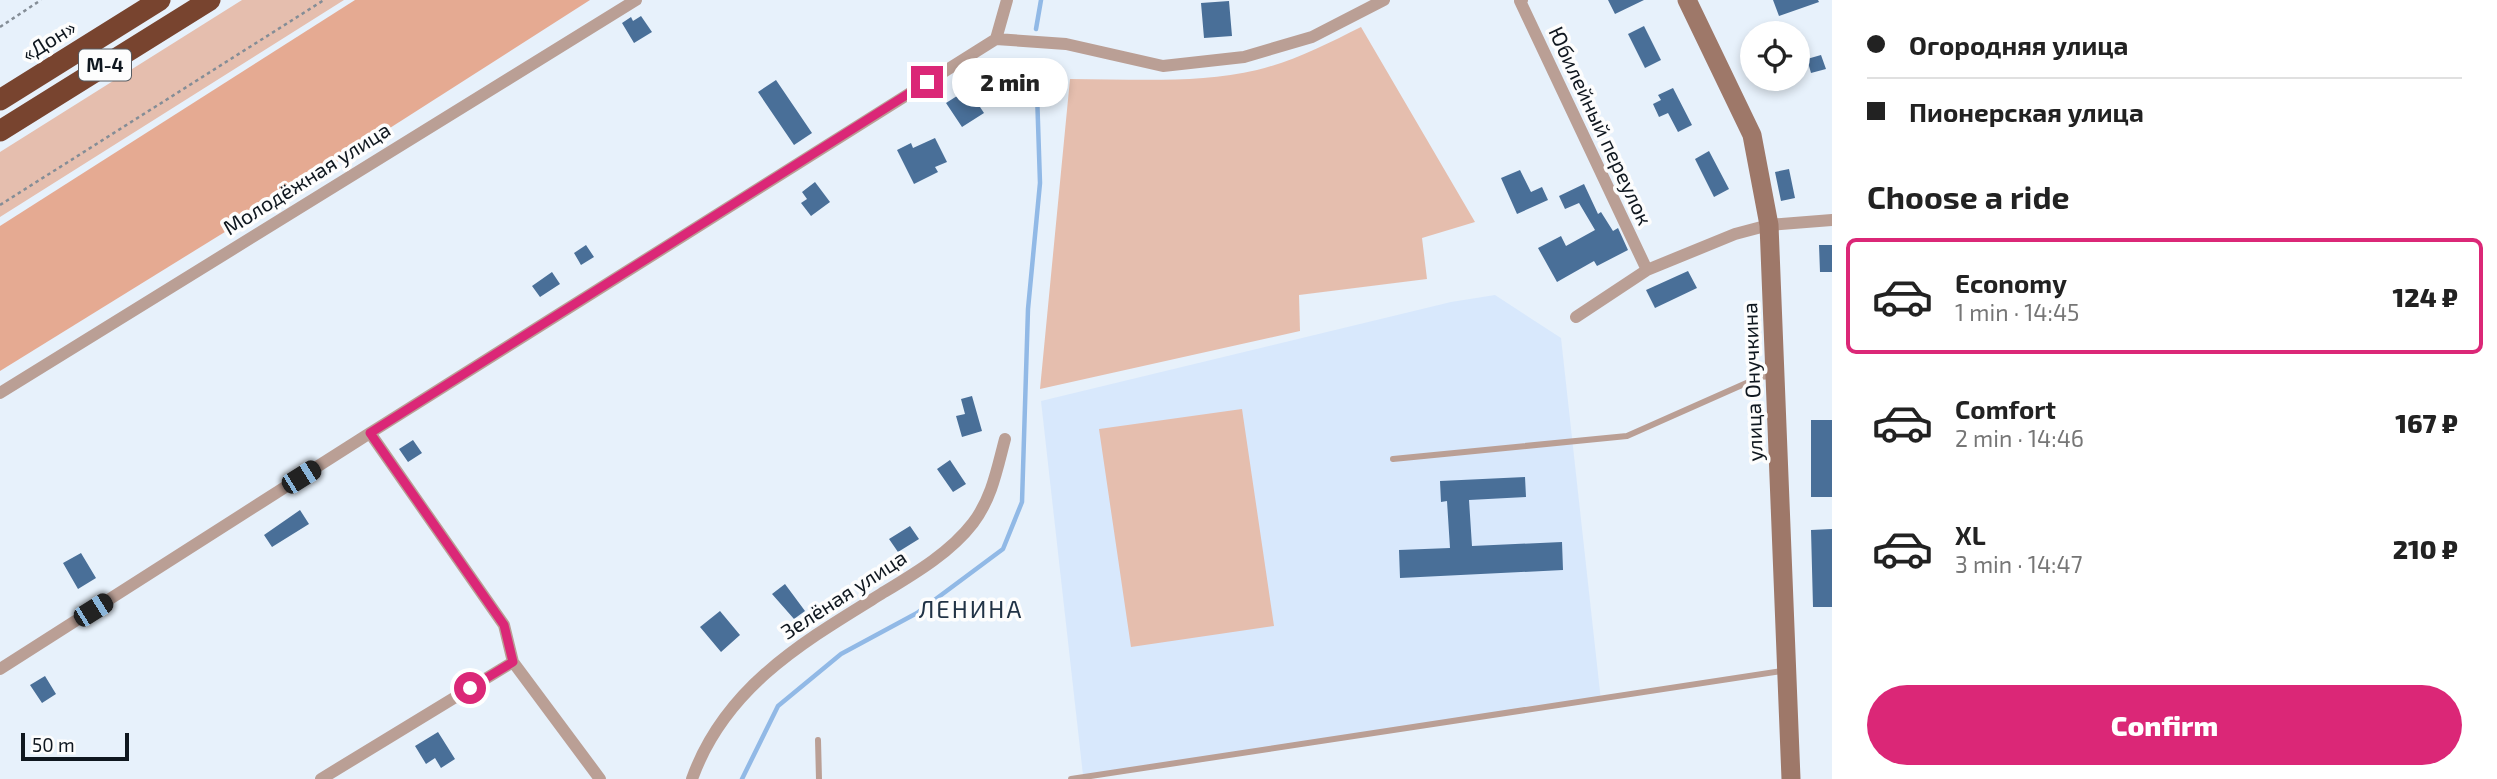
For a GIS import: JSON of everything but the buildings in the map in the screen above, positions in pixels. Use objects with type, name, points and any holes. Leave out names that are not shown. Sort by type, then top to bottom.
[{"type":"highway","name":"«Дон»","points":[[0,100],[160,0]]},
{"type":"highway","name":"М-4","points":[[0,131],[210,0]]},
{"type":"street","name":"Молодёжная улица","points":[[0,393],[636,0]]},
{"type":"street","points":[[996,39],[1007,0]]},
{"type":"street","points":[[0,669],[996,39],[1066,44],[1163,66],[1244,57],[1312,37],[1384,0]]},
{"type":"street","name":"Юбилейный переулок","points":[[1522,0],[1520,1],[1647,270]]},
{"type":"street","name":"улица Онучкина","points":[[1687,0],[1752,135],[1769,225],[1791,779]]},
{"type":"street","points":[[1576,317],[1647,270],[1735,234],[1769,225],[1832,220]]},
{"type":"street","points":[[370,433],[504,625],[513,662],[600,779]]},
{"type":"street","name":"Зелёная улица","points":[[692,779],[700,758],[736,703],[771,667],[825,628],[942,554],[973,523],[991,494],[1004,439]]},
{"type":"street","points":[[321,779],[513,662]]},
{"type":"lane","points":[[1393,459],[1627,436],[1760,377],[1776,376]]},
{"type":"lane","points":[[1071,779],[1788,670]]},
{"type":"lane","points":[[818,740],[819,779]]},
{"type":"path","points":[[0,27],[41,0]]},
{"type":"path","points":[[0,205],[324,0]]},
{"type":"shaded area","points":[[242,0],[344,0],[0,217],[0,152]]},
{"type":"shaded area","points":[[355,0],[590,0],[296,188],[0,371],[0,226]]},
{"type":"shaded area","points":[[1361,27],[1475,222],[1422,238],[1427,279],[1299,295],[1300,331],[1040,389],[1070,79],[1164,80],[1257,70],[1310,52]]},
{"type":"shaded area","points":[[1495,295],[1561,338],[1601,701],[1083,775],[1041,401],[1451,302]]},
{"type":"shaded area","points":[[1242,409],[1274,626],[1131,647],[1099,429]]},
{"type":"waterway","points":[[1036,29],[1041,0]]},
{"type":"waterway","points":[[742,779],[778,706],[841,654],[917,613],[1003,549],[1022,502],[1028,309],[1040,183],[1036,63]]},
{"type":"district","name":"ЛЕНИНА","points":[[971,610]]},
{"type":"route","points":[[470,688],[513,662],[504,625],[370,433],[927,82]]}]
